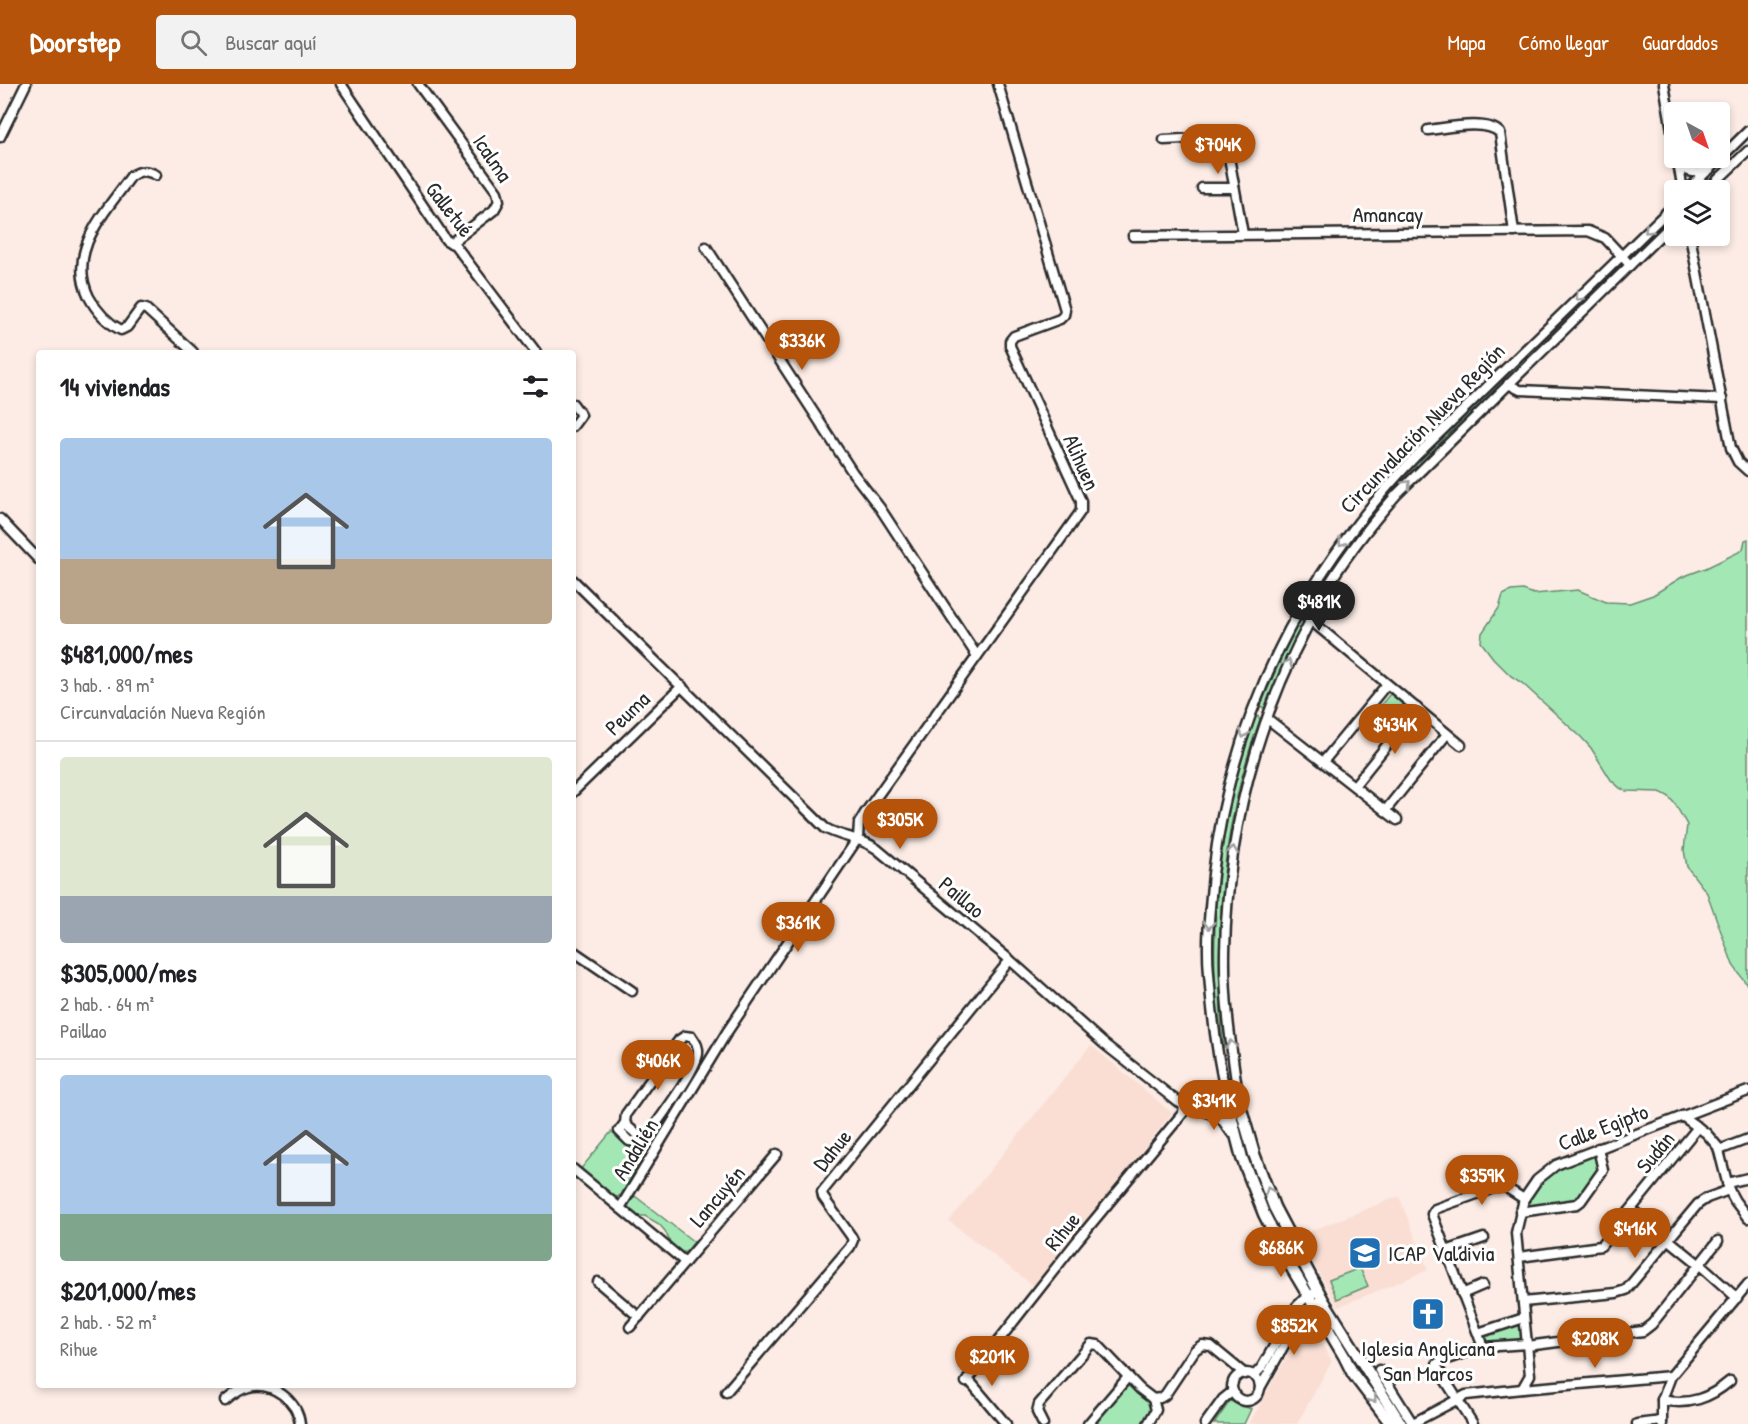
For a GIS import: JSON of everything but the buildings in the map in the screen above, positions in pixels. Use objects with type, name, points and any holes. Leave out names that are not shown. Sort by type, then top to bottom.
[{"type":"street","points":[[0,137],[26,84]]},
{"type":"street","name":"Galletué","points":[[341,84],[446,240],[455,245],[534,350]]},
{"type":"street","name":"Icalma","points":[[418,84],[497,192],[499,201],[494,210],[452,243]]},
{"type":"street","name":"Alihuen","points":[[858,838],[859,823],[865,813],[1080,514],[1082,508],[1081,501],[1010,346],[1010,340],[1014,336],[1060,319],[1065,315],[1065,310],[999,84]]},
{"type":"street","points":[[1664,84],[1667,102]]},
{"type":"street","points":[[1428,130],[1477,126],[1491,127],[1500,134],[1514,232]]},
{"type":"street","points":[[1730,149],[1748,131]]},
{"type":"street","points":[[1164,140],[1220,137],[1226,141],[1243,234]]},
{"type":"street","points":[[1717,180],[1748,150]]},
{"type":"street","points":[[1681,168],[1701,172],[1711,168]]},
{"type":"street","points":[[1698,180],[1711,168]]},
{"type":"street","points":[[156,175],[140,170],[131,176],[92,231],[81,267],[86,290],[96,310],[112,325],[121,330],[127,327],[141,308],[146,309],[192,350]]},
{"type":"street","points":[[1202,188],[1234,188]]},
{"type":"street","name":"Circunvalación Nueva Región","points":[[1409,1424],[1367,1368],[1343,1345],[1314,1300],[1264,1214],[1242,1158],[1224,1085],[1209,973],[1211,891],[1224,807],[1238,752],[1267,672],[1298,610],[1343,541],[1396,477],[1664,215]]},
{"type":"street","name":"Amancay","points":[[1133,236],[1592,232],[1605,238],[1630,265]]},
{"type":"street","name":"Circunvalación Nueva Región","points":[[1314,1300],[1254,1154],[1239,1102],[1228,1020],[1225,954],[1232,849],[1243,796],[1268,718],[1298,642],[1322,595],[1381,513],[1415,476],[1664,233]]},
{"type":"street","points":[[1692,246],[1732,453],[1748,471]]},
{"type":"street","points":[[706,247],[977,656]]},
{"type":"street","points":[[1508,384],[1520,390],[1722,399]]},
{"type":"street","points":[[576,408],[581,415],[576,422]]},
{"type":"street","points":[[0,519],[36,557]]},
{"type":"street","name":"Paillao","points":[[576,583],[825,828],[840,835],[858,838],[877,849],[1010,960],[1103,1043],[1184,1106],[1205,1110],[1239,1102]]},
{"type":"street","points":[[1298,610],[1461,745]]},
{"type":"street","points":[[1323,762],[1387,684]]},
{"type":"street","name":"Peuma","points":[[576,789],[682,686]]},
{"type":"street","points":[[1353,786],[1417,708]]},
{"type":"street","points":[[1252,710],[1268,718],[1397,820]]},
{"type":"street","points":[[1385,811],[1447,734]]},
{"type":"street","name":"Andalién","points":[[620,1208],[712,1057],[858,838]]},
{"type":"street","points":[[576,953],[632,992]]},
{"type":"street","name":"Dahue","points":[[726,1392],[850,1247],[853,1240],[851,1236],[823,1197],[822,1192],[1010,960]]},
{"type":"street","points":[[698,1047],[699,1052],[693,1067],[646,1138],[639,1142],[629,1141],[619,1131],[625,1123],[626,1114],[679,1040],[685,1036],[692,1037],[698,1047],[712,1057]]},
{"type":"street","points":[[1224,1085],[1217,1100],[1205,1110],[1222,1118],[1236,1137]]},
{"type":"street","name":"Calle Egipto","points":[[1524,1387],[1530,1375],[1516,1233],[1524,1199],[1537,1180],[1556,1165],[1748,1091]]},
{"type":"street","name":"Rihue","points":[[1006,1424],[967,1380],[1077,1241],[1183,1113],[1184,1106]]},
{"type":"street","points":[[1682,1116],[1706,1133],[1718,1147],[1728,1186],[1735,1201],[1748,1218]]},
{"type":"street","name":"Sudán","points":[[1519,1257],[1601,1246],[1698,1127]]},
{"type":"street","points":[[1719,1150],[1748,1139]]},
{"type":"street","points":[[1520,1212],[1573,1205],[1581,1201],[1603,1170],[1598,1148]]},
{"type":"street","name":"Lancuyén","points":[[630,1327],[777,1154]]},
{"type":"street","points":[[576,1171],[685,1262]]},
{"type":"street","points":[[1523,1302],[1623,1291],[1631,1285],[1698,1204],[1728,1186],[1748,1178]]},
{"type":"street","points":[[1483,1347],[1432,1214],[1435,1209],[1502,1185],[1524,1199]]},
{"type":"street","points":[[1632,1210],[1737,1298]]},
{"type":"street","points":[[1446,1251],[1484,1238]]},
{"type":"street","points":[[1473,1424],[1437,1367],[1441,1361],[1483,1347],[1527,1345],[1643,1331],[1652,1324],[1718,1241]]},
{"type":"street","points":[[598,1282],[639,1317]]},
{"type":"street","points":[[1637,1424],[1662,1423],[1662,1400],[1671,1376],[1748,1284]]},
{"type":"street","points":[[1462,1294],[1484,1285]]},
{"type":"street","points":[[1205,1424],[1223,1399],[1233,1391],[1236,1378],[1249,1375],[1262,1368],[1297,1306],[1314,1300]]},
{"type":"street","points":[[1233,1391],[1237,1398],[1249,1401],[1257,1396],[1301,1315],[1314,1300]]},
{"type":"street","points":[[1478,1333],[1524,1318]]},
{"type":"street","points":[[1043,1424],[1037,1412],[1039,1404],[1089,1345],[1098,1345],[1128,1377],[1153,1399],[1156,1410],[1148,1424]]},
{"type":"street","points":[[1153,1399],[1162,1397],[1202,1345],[1211,1346],[1249,1375],[1259,1384],[1260,1388]]},
{"type":"street","name":"Circunvalación Nueva Región","points":[[1343,1345],[1353,1374],[1391,1424]]},
{"type":"street","points":[[1379,1370],[1409,1424],[1456,1398],[1466,1395],[1524,1387],[1671,1376]]},
{"type":"street","points":[[1088,1424],[1128,1377]]},
{"type":"street","points":[[1662,1400],[1672,1402],[1707,1398],[1730,1381]]},
{"type":"street","points":[[225,1401],[244,1388]]},
{"type":"street","points":[[270,1388],[277,1391],[291,1403],[296,1409],[300,1424]]},
{"type":"shaded area","points":[[1091,1045],[1172,1113],[1035,1287],[949,1221]]},
{"type":"shaded area","name":"ICAP Valdivia","points":[[1399,1196],[1428,1270],[1338,1307],[1298,1236]]},
{"type":"shaded area","points":[[1307,1320],[1332,1361],[1297,1424],[1249,1424]]},
{"type":"green space","points":[[1622,261],[1624,263],[1622,268],[1408,479],[1321,590],[1309,612],[1305,610],[1326,573],[1351,539],[1406,473]]},
{"type":"green space","points":[[1748,539],[1748,986],[1733,965],[1707,893],[1687,867],[1684,850],[1687,825],[1675,804],[1668,796],[1660,792],[1626,791],[1620,788],[1611,780],[1591,748],[1581,737],[1522,683],[1511,676],[1481,642],[1482,633],[1499,608],[1503,595],[1511,591],[1523,590],[1534,594],[1578,590],[1606,602],[1630,603],[1653,595],[1682,577],[1741,551],[1745,540]]},
{"type":"green space","points":[[1303,617],[1306,622],[1287,656],[1267,705],[1263,708],[1261,705],[1280,661]]},
{"type":"green space","points":[[1390,694],[1395,694],[1412,709],[1385,740],[1366,723]]},
{"type":"green space","points":[[1257,715],[1260,719],[1240,783],[1223,882],[1220,949],[1224,1047],[1221,1047],[1215,963],[1218,880],[1232,798],[1254,717]]},
{"type":"green space","points":[[611,1132],[642,1157],[621,1195],[615,1198],[579,1171]]},
{"type":"green space","points":[[1594,1154],[1601,1169],[1576,1202],[1524,1208],[1545,1179],[1562,1168]]},
{"type":"green space","points":[[635,1196],[694,1242],[686,1252],[681,1252],[671,1244],[659,1224],[645,1216],[638,1216],[626,1207]]},
{"type":"green space","points":[[1360,1268],[1368,1286],[1337,1299],[1329,1280]]},
{"type":"green space","points":[[1519,1322],[1522,1324],[1524,1340],[1486,1345],[1484,1336]]},
{"type":"green space","points":[[1126,1383],[1151,1405],[1151,1410],[1142,1424],[1091,1424]]},
{"type":"green space","points":[[1230,1401],[1251,1409],[1244,1424],[1214,1424]]},
{"type":"place","name":"ICAP Valdivia","points":[[1365,1253]]},
{"type":"place","name":"Iglesia Anglicana San Marcos","points":[[1428,1314]]}]
